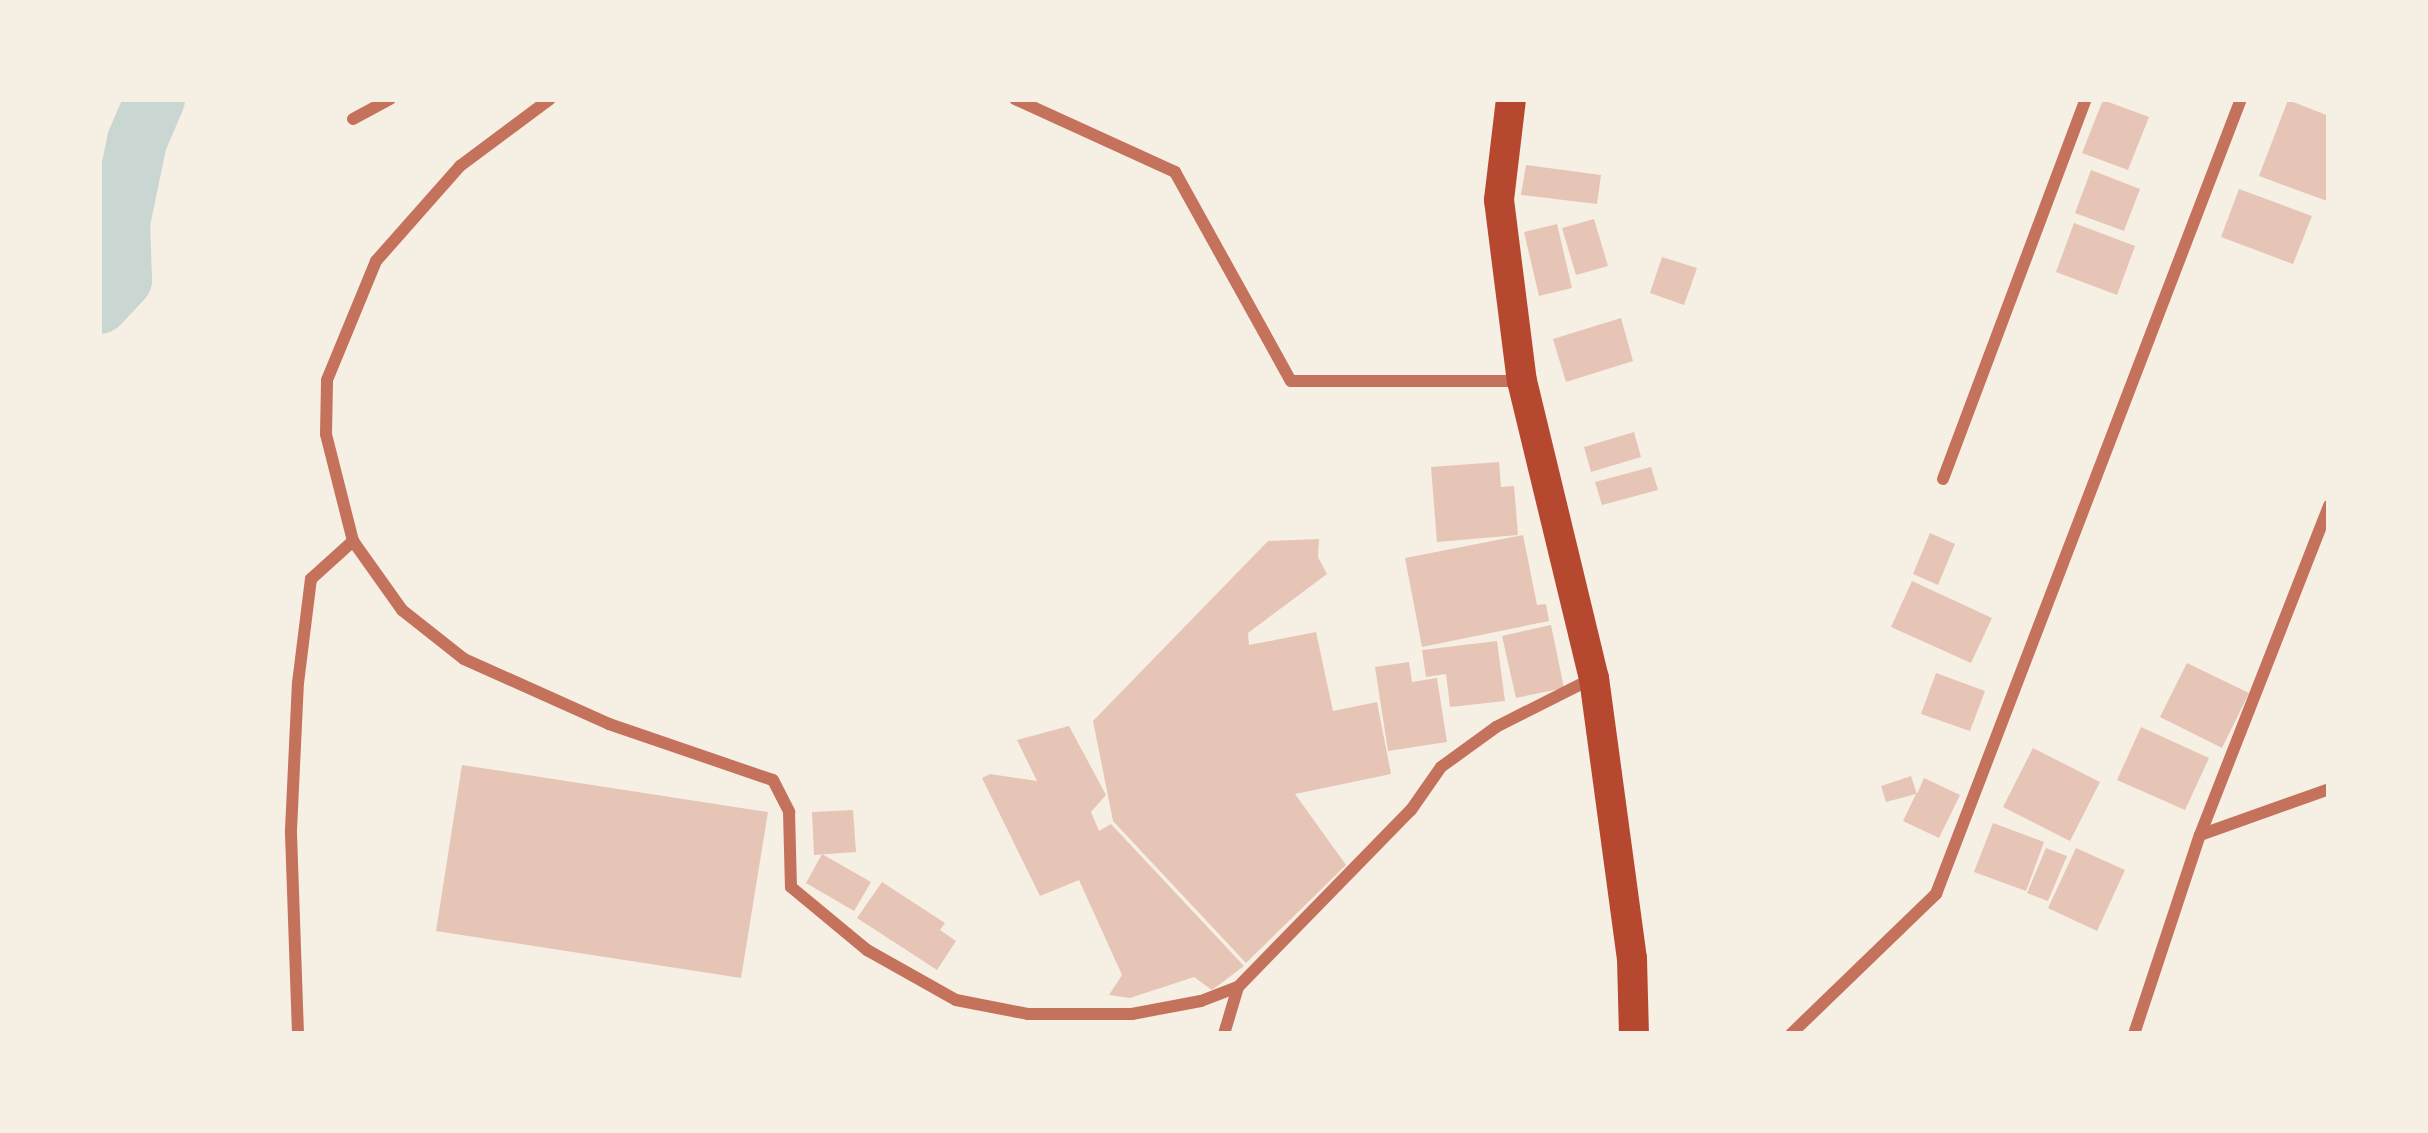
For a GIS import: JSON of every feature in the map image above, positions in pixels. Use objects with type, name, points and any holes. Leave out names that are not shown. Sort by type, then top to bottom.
[{"type":"main road","points":[[1511,99],[1499,200],[1522,381],[1594,678],[1632,959],[1634,1034]]},
{"type":"street","points":[[352,119],[390,99]]},
{"type":"street","points":[[550,99],[460,166],[376,261],[327,380],[326,434],[353,541],[402,610],[464,659],[609,724],[773,779],[789,812],[791,886],[867,950],[956,1000],[1028,1015],[1132,1014],[1201,1001],[1238,987],[1412,810],[1441,766],[1496,727],[1594,678]]},
{"type":"street","points":[[1015,99],[1175,172],[1291,381],[1522,381]]},
{"type":"street","points":[[1943,478],[2086,99]]},
{"type":"street","points":[[1791,1034],[1792,1026],[1936,894],[2241,99]]},
{"type":"street","points":[[2134,1034],[2200,835],[2329,505]]},
{"type":"street","points":[[298,1034],[291,830],[298,682],[311,579],[353,541]]},
{"type":"street","points":[[2200,835],[2329,789]]},
{"type":"street","points":[[1224,1034],[1238,987]]},
{"type":"building","points":[[2103,100],[2149,117],[2128,170],[2082,153]]},
{"type":"building","points":[[2288,100],[2329,116],[2327,201],[2259,176]]},
{"type":"building","points":[[1526,165],[1601,175],[1597,204],[1521,195]]},
{"type":"building","points":[[2091,170],[2140,189],[2124,231],[2075,213]]},
{"type":"building","points":[[2239,189],[2312,216],[2293,264],[2221,237]]},
{"type":"building","points":[[1594,219],[1608,266],[1576,275],[1562,228]]},
{"type":"building","points":[[2074,223],[2135,246],[2117,295],[2056,272]]},
{"type":"building","points":[[1557,224],[1572,288],[1539,296],[1524,232]]},
{"type":"building","points":[[1662,257],[1697,268],[1684,305],[1650,293]]},
{"type":"building","points":[[1621,318],[1633,361],[1566,382],[1553,339]]},
{"type":"building","points":[[1634,432],[1641,457],[1591,472],[1584,447]]},
{"type":"building","points":[[1499,462],[1501,487],[1514,486],[1518,535],[1437,542],[1431,467]]},
{"type":"building","points":[[1651,467],[1658,490],[1602,505],[1595,482]]},
{"type":"building","points":[[1930,533],[1955,544],[1938,585],[1913,574]]},
{"type":"building","points":[[1523,535],[1537,605],[1546,604],[1549,621],[1422,647],[1405,558]]},
{"type":"building","points":[[1319,539],[1318,557],[1327,574],[1248,633],[1249,645],[1316,632],[1333,711],[1377,702],[1391,774],[1295,794],[1346,865],[1246,963],[1113,821],[1093,721],[1268,541]]},
{"type":"building","points":[[1912,581],[1992,618],[1971,663],[1891,627]]},
{"type":"building","points":[[1551,625],[1564,688],[1516,698],[1502,636]]},
{"type":"building","points":[[1497,641],[1505,701],[1450,707],[1446,674],[1426,677],[1422,650]]},
{"type":"building","points":[[1409,662],[1412,682],[1437,678],[1447,742],[1388,751],[1375,667]]},
{"type":"building","points":[[2187,663],[2249,693],[2222,748],[2160,717]]},
{"type":"building","points":[[1936,673],[1985,691],[1970,731],[1921,714]]},
{"type":"building","points":[[1069,726],[1106,795],[1091,812],[1099,831],[1111,824],[1244,966],[1212,990],[1194,977],[1130,998],[1109,995],[1122,975],[1079,880],[1040,896],[982,778],[990,774],[1037,781],[1017,740]]},
{"type":"building","points":[[2141,727],[2209,758],[2185,810],[2117,780]]},
{"type":"building","points":[[2033,748],[2100,782],[2070,841],[2003,807]]},
{"type":"building","points":[[462,765],[768,812],[741,978],[436,931]]},
{"type":"building","points":[[1911,776],[1917,794],[1924,778],[1960,795],[1939,838],[1903,821],[1916,794],[1886,802],[1881,786]]},
{"type":"building","points":[[853,810],[856,852],[814,855],[812,812]]},
{"type":"building","points":[[1993,823],[2044,842],[2026,891],[1974,872]]},
{"type":"building","points":[[2046,848],[2067,856],[2048,901],[2027,893]]},
{"type":"building","points":[[2076,848],[2125,870],[2097,931],[2048,908]]},
{"type":"building","points":[[822,854],[871,882],[854,911],[806,883]]},
{"type":"building","points":[[882,882],[945,923],[940,930],[956,941],[937,970],[857,918]]},
{"type":"waterway","points":[[99,304],[122,279],[120,223],[137,141],[155,99]]}]
